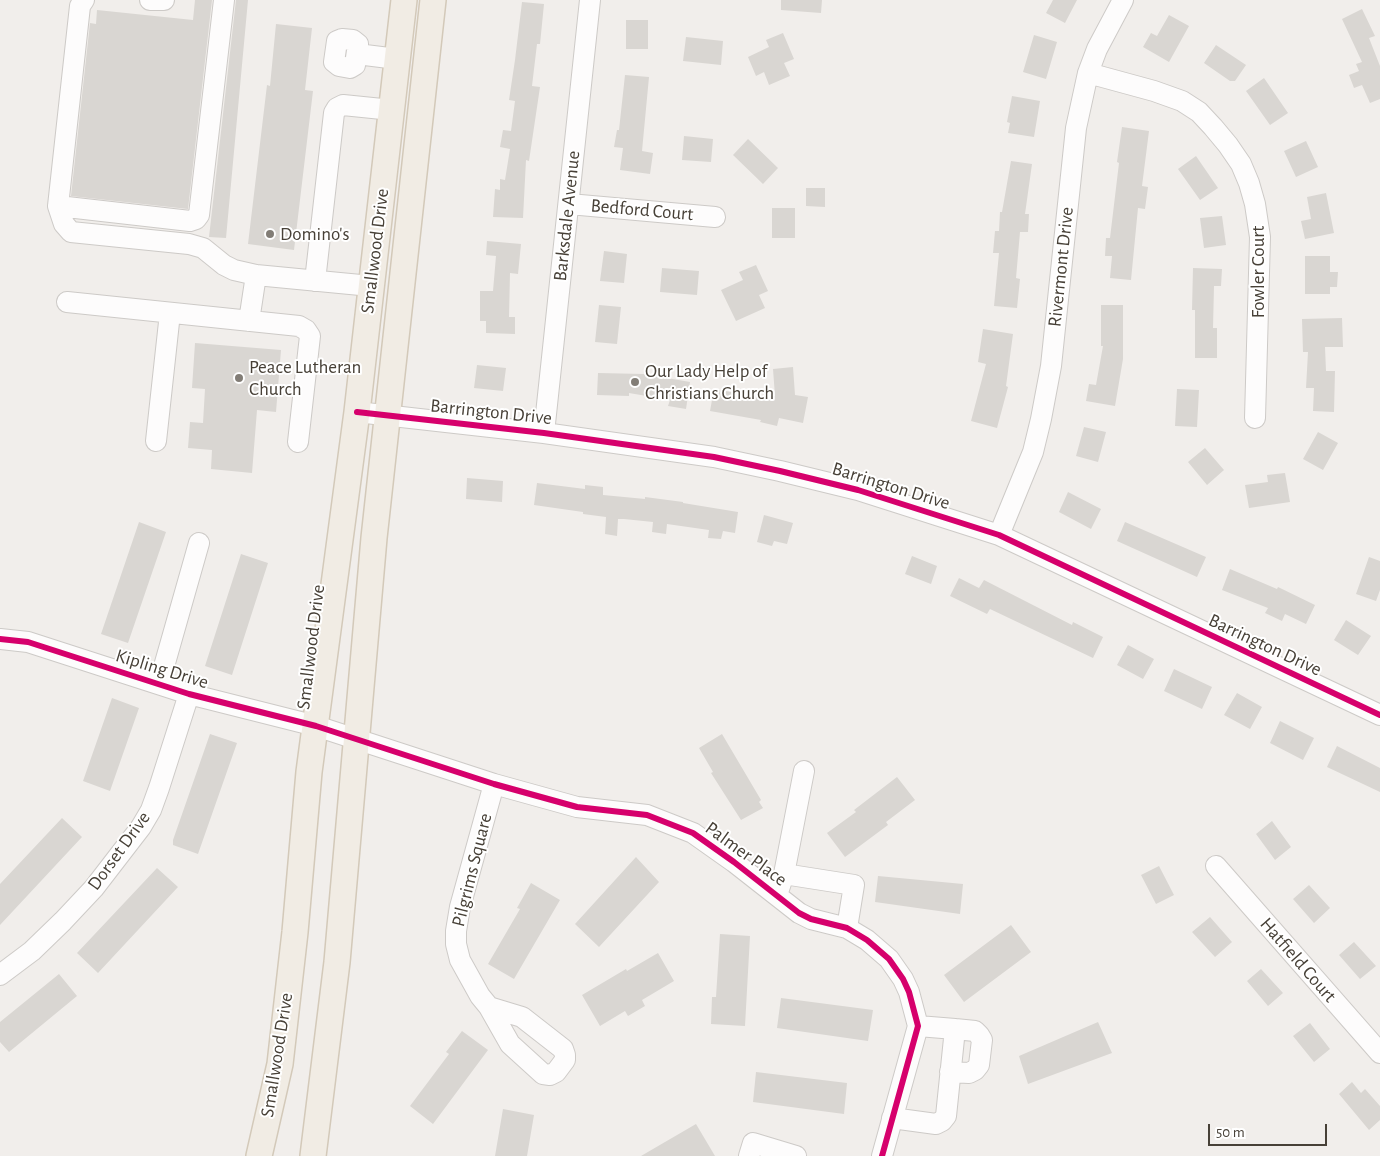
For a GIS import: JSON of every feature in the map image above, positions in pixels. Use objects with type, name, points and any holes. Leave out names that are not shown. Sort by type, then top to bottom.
[{"type":"main road","name":"Smallwood Drive","points":[[259,1156],[280,1064],[295,932],[309,772],[357,412],[404,0]]},
{"type":"main road","name":"Smallwood Drive","points":[[313,1156],[337,962],[374,538],[389,416],[433,0]]},
{"type":"street","points":[[84,0],[80,6],[58,206],[64,224],[71,232],[189,244],[203,248],[224,266],[234,270],[315,281],[371,286]]},
{"type":"street","points":[[150,0],[164,0]]},
{"type":"street","points":[[58,206],[190,222],[196,219],[199,215],[224,0]]},
{"type":"street","name":"Barksdale Avenue","points":[[544,433],[590,0]]},
{"type":"street","name":"Rivermont Drive","points":[[999,535],[1033,452],[1041,419],[1051,366],[1076,128],[1088,73],[1097,49],[1123,0]]},
{"type":"street","points":[[357,54],[397,59]]},
{"type":"street","name":"Fowler Court","points":[[1088,73],[1154,90],[1182,101],[1199,112],[1213,126],[1240,164],[1255,204],[1260,237],[1255,418]]},
{"type":"street","points":[[315,281],[334,113],[337,108],[343,105],[392,110]]},
{"type":"street","name":"Bedford Court","points":[[569,204],[715,217]]},
{"type":"street","points":[[249,321],[256,274]]},
{"type":"street","points":[[67,302],[299,326],[306,330],[310,336],[298,442]]},
{"type":"street","points":[[156,441],[170,313]]},
{"type":"street","name":"Barrington Drive","points":[[357,412],[544,433],[714,457],[858,490],[999,535],[1380,715]]},
{"type":"street","points":[[159,684],[199,543]]},
{"type":"street","name":"Kipling Drive","points":[[0,639],[28,642],[189,694],[316,726]]},
{"type":"street","name":"Dorset Drive","points":[[0,975],[32,951],[94,888],[141,826],[151,810],[189,694]]},
{"type":"street","name":"Palmer Place","points":[[316,726],[494,784],[577,807],[647,815],[700,838],[778,895],[799,913],[812,919],[847,928],[878,948],[897,969],[909,992],[918,1026]]},
{"type":"street","points":[[778,895],[784,874],[804,771]]},
{"type":"street","name":"Pilgrims Square","points":[[490,1007],[480,996],[460,960],[456,944],[456,931],[460,907],[494,784]]},
{"type":"street","name":"Hatfield Court","points":[[1216,866],[1380,1053]]},
{"type":"street","points":[[784,874],[854,885],[847,928]]},
{"type":"street","points":[[882,1156],[918,1026],[974,1031],[979,1035],[982,1040],[979,1065],[969,1073],[950,1072]]},
{"type":"street","points":[[892,1118],[936,1124],[946,1116],[955,1029]]},
{"type":"street","points":[[749,1156],[753,1143],[796,1156]]},
{"type":"building","points":[[195,0],[212,0],[188,209],[71,196],[90,23],[96,24],[97,10],[193,20]]},
{"type":"building","points":[[236,0],[248,0],[226,238],[209,237]]},
{"type":"building","points":[[781,0],[822,0],[821,13],[781,10]]},
{"type":"building","points":[[1053,0],[1077,0],[1065,23],[1046,13]]},
{"type":"building","points":[[522,2],[544,4],[540,44],[537,44],[532,86],[540,87],[529,161],[526,160],[523,218],[493,217],[495,189],[500,190],[500,179],[505,180],[510,149],[500,147],[503,130],[511,131],[515,101],[509,100]]},
{"type":"building","points":[[1362,9],[1375,36],[1369,38],[1380,66],[1380,99],[1370,103],[1362,85],[1354,88],[1349,75],[1359,71],[1356,64],[1362,62],[1342,19]]},
{"type":"building","points":[[1169,15],[1189,26],[1169,62],[1143,47],[1151,33],[1157,36]]},
{"type":"building","points":[[626,20],[648,20],[648,49],[626,49]]},
{"type":"building","points":[[276,24],[312,28],[305,90],[313,91],[294,250],[248,244],[267,85],[270,86]]},
{"type":"building","points":[[783,33],[794,59],[784,63],[790,76],[769,85],[764,72],[756,76],[748,57],[769,47],[766,40]]},
{"type":"building","points":[[1034,35],[1057,42],[1046,79],[1023,72]]},
{"type":"building","points":[[686,37],[723,41],[721,65],[683,61]]},
{"type":"building","points":[[1216,45],[1246,65],[1235,81],[1230,81],[1204,63]]},
{"type":"building","points":[[625,75],[649,77],[642,151],[653,153],[650,174],[620,170],[623,148],[614,147],[617,130],[619,130]]},
{"type":"building","points":[[1264,78],[1288,113],[1270,125],[1246,91]]},
{"type":"building","points":[[1012,96],[1040,101],[1034,137],[1008,133],[1010,123],[1007,122]]},
{"type":"building","points":[[1122,127],[1149,131],[1142,186],[1148,187],[1145,209],[1138,208],[1131,280],[1110,278],[1112,256],[1105,256],[1106,238],[1110,238]]},
{"type":"building","points":[[684,136],[713,139],[711,162],[682,160]]},
{"type":"building","points":[[748,139],[778,168],[763,184],[733,155]]},
{"type":"building","points":[[1306,141],[1318,167],[1296,177],[1284,151]]},
{"type":"building","points":[[1196,156],[1218,188],[1200,200],[1178,169]]},
{"type":"building","points":[[1011,161],[1032,164],[1025,214],[1029,214],[1028,232],[1020,232],[1016,278],[1020,279],[1017,308],[994,306],[999,253],[993,253],[995,231],[999,231],[1000,212],[1002,212]]},
{"type":"building","points":[[806,188],[825,188],[825,207],[806,206]]},
{"type":"building","points":[[1326,193],[1334,233],[1305,239],[1301,221],[1311,219],[1307,197]]},
{"type":"building","points":[[772,208],[795,208],[795,238],[772,238]]},
{"type":"building","points":[[1222,216],[1226,245],[1204,248],[1200,218]]},
{"type":"building","points":[[487,241],[521,244],[518,274],[510,273],[509,317],[515,317],[515,334],[486,333],[486,321],[480,321],[480,291],[493,291],[496,256],[486,255]]},
{"type":"building","points":[[604,251],[627,254],[624,283],[600,281]]},
{"type":"building","points":[[1305,256],[1330,256],[1330,272],[1338,272],[1337,287],[1330,287],[1330,294],[1305,294]]},
{"type":"building","points":[[756,265],[768,291],[759,295],[765,308],[736,321],[721,290],[743,280],[739,272]]},
{"type":"building","points":[[662,268],[699,271],[697,295],[660,292]]},
{"type":"building","points":[[1193,268],[1222,269],[1221,286],[1214,286],[1213,328],[1217,328],[1217,358],[1195,358],[1195,310],[1192,310]]},
{"type":"building","points":[[599,305],[621,307],[617,344],[595,342]]},
{"type":"building","points":[[1101,305],[1123,305],[1123,359],[1115,406],[1086,401],[1089,384],[1096,385],[1103,346],[1101,346]]},
{"type":"building","points":[[1342,318],[1343,347],[1325,347],[1326,371],[1335,371],[1334,412],[1313,411],[1314,388],[1306,388],[1308,352],[1303,352],[1302,319]]},
{"type":"building","points":[[983,329],[1013,334],[1006,386],[1008,387],[997,428],[971,421],[986,364],[978,362]]},
{"type":"building","points":[[195,343],[281,350],[276,412],[257,410],[252,473],[211,469],[212,450],[188,448],[190,422],[203,423],[205,389],[192,388]]},
{"type":"building","points":[[477,365],[506,368],[503,391],[474,388]]},
{"type":"building","points":[[793,367],[795,395],[808,397],[803,423],[779,418],[777,426],[760,422],[761,420],[710,411],[714,389],[765,398],[766,394],[775,396],[773,369]]},
{"type":"building","points":[[598,373],[644,374],[690,382],[686,409],[668,406],[670,400],[629,393],[629,396],[597,395]]},
{"type":"building","points":[[1177,389],[1199,390],[1197,427],[1175,426]]},
{"type":"building","points":[[1084,427],[1106,432],[1098,462],[1076,456]]},
{"type":"building","points":[[1318,432],[1338,443],[1323,470],[1303,459]]},
{"type":"building","points":[[1205,448],[1224,470],[1207,485],[1188,462]]},
{"type":"building","points":[[1285,473],[1290,502],[1249,508],[1245,485],[1268,482],[1267,475]]},
{"type":"building","points":[[467,478],[503,481],[502,502],[466,499]]},
{"type":"building","points":[[537,483],[585,489],[585,485],[603,487],[603,495],[645,499],[645,497],[738,512],[735,533],[723,531],[721,539],[708,538],[709,530],[667,524],[666,534],[652,532],[653,522],[618,519],[617,536],[605,534],[606,517],[534,505]]},
{"type":"building","points":[[1068,492],[1101,509],[1091,529],[1059,512]]},
{"type":"building","points":[[764,515],[793,523],[787,544],[774,541],[772,546],[757,542]]},
{"type":"building","points":[[139,522],[166,532],[128,643],[101,634]]},
{"type":"building","points":[[1125,522],[1206,557],[1197,577],[1117,541]]},
{"type":"building","points":[[241,554],[268,563],[232,675],[205,666]]},
{"type":"building","points":[[912,556],[937,566],[931,584],[905,574]]},
{"type":"building","points":[[1369,557],[1380,561],[1380,590],[1376,601],[1356,594]]},
{"type":"building","points":[[1230,569],[1277,589],[1278,587],[1315,605],[1306,624],[1285,614],[1282,621],[1265,613],[1268,608],[1222,590]]},
{"type":"building","points":[[959,578],[979,588],[984,580],[1072,625],[1073,622],[1103,637],[1093,658],[990,609],[987,614],[950,596]]},
{"type":"building","points":[[1346,620],[1371,636],[1358,655],[1334,640]]},
{"type":"building","points":[[1128,645],[1154,659],[1143,679],[1117,665]]},
{"type":"building","points":[[1174,669],[1212,687],[1202,709],[1164,691]]},
{"type":"building","points":[[1237,693],[1262,707],[1250,729],[1224,715]]},
{"type":"building","points":[[112,698],[139,708],[110,791],[83,781]]},
{"type":"building","points":[[1280,721],[1314,738],[1303,760],[1270,743]]},
{"type":"building","points":[[210,734],[237,743],[198,854],[173,845],[173,840]]},
{"type":"building","points":[[722,734],[761,800],[759,802],[763,808],[741,820],[711,773],[713,772],[699,748]]},
{"type":"building","points":[[1337,746],[1380,768],[1380,792],[1327,767]]},
{"type":"building","points":[[897,777],[915,800],[886,822],[888,825],[845,857],[827,833],[856,812],[854,810]]},
{"type":"building","points":[[62,818],[82,837],[0,925],[0,884]]},
{"type":"building","points":[[1272,821],[1291,847],[1275,860],[1256,834]]},
{"type":"building","points":[[636,857],[659,882],[599,947],[575,924]]},
{"type":"building","points":[[1159,866],[1174,895],[1156,904],[1141,875]]},
{"type":"building","points":[[157,868],[178,887],[98,973],[77,953]]},
{"type":"building","points":[[878,876],[963,884],[960,914],[875,902]]},
{"type":"building","points":[[531,883],[560,900],[514,979],[488,964],[520,909],[517,908]]},
{"type":"building","points":[[1309,885],[1330,908],[1314,923],[1293,899]]},
{"type":"building","points":[[1210,917],[1232,942],[1215,957],[1192,932]]},
{"type":"building","points":[[1011,925],[1031,952],[964,1002],[944,975]]},
{"type":"building","points":[[720,934],[750,936],[745,1026],[711,1024],[712,997],[716,997]]},
{"type":"building","points":[[1354,942],[1376,966],[1360,979],[1339,955]]},
{"type":"building","points":[[658,953],[674,981],[642,1000],[645,1006],[628,1016],[625,1011],[600,1026],[582,995]]},
{"type":"building","points":[[1261,969],[1283,993],[1268,1006],[1247,981]]},
{"type":"building","points":[[59,974],[77,996],[9,1052],[0,1042],[0,1022]]},
{"type":"building","points":[[781,998],[873,1010],[868,1041],[777,1028]]},
{"type":"building","points":[[1098,1022],[1112,1053],[1028,1084],[1019,1056]]},
{"type":"building","points":[[1310,1023],[1330,1049],[1314,1062],[1293,1036]]},
{"type":"building","points":[[462,1031],[488,1050],[433,1124],[410,1106],[449,1054],[446,1052]]},
{"type":"building","points":[[756,1072],[847,1083],[844,1114],[753,1102]]},
{"type":"building","points":[[1352,1082],[1361,1093],[1365,1089],[1380,1106],[1380,1120],[1369,1130],[1339,1094]]},
{"type":"building","points":[[503,1109],[534,1115],[527,1156],[495,1156]]},
{"type":"building","points":[[696,1124],[715,1156],[641,1156],[665,1142]]},
{"type":"cycle path","points":[[357,412],[544,433],[714,457],[858,490],[999,535],[1380,715]]},
{"type":"cycle path","points":[[0,639],[28,642],[189,694],[316,726],[494,784],[577,807],[647,815],[693,833],[734,862],[799,913],[811,919],[847,928],[867,940],[889,959],[903,979],[909,992],[918,1026],[882,1156]]},
{"type":"place","name":"Domino's","points":[[270,234]]},
{"type":"place","name":"Peace Lutheran Church","points":[[239,378]]},
{"type":"place","name":"Our Lady Help of Christians Church","points":[[635,382]]}]
